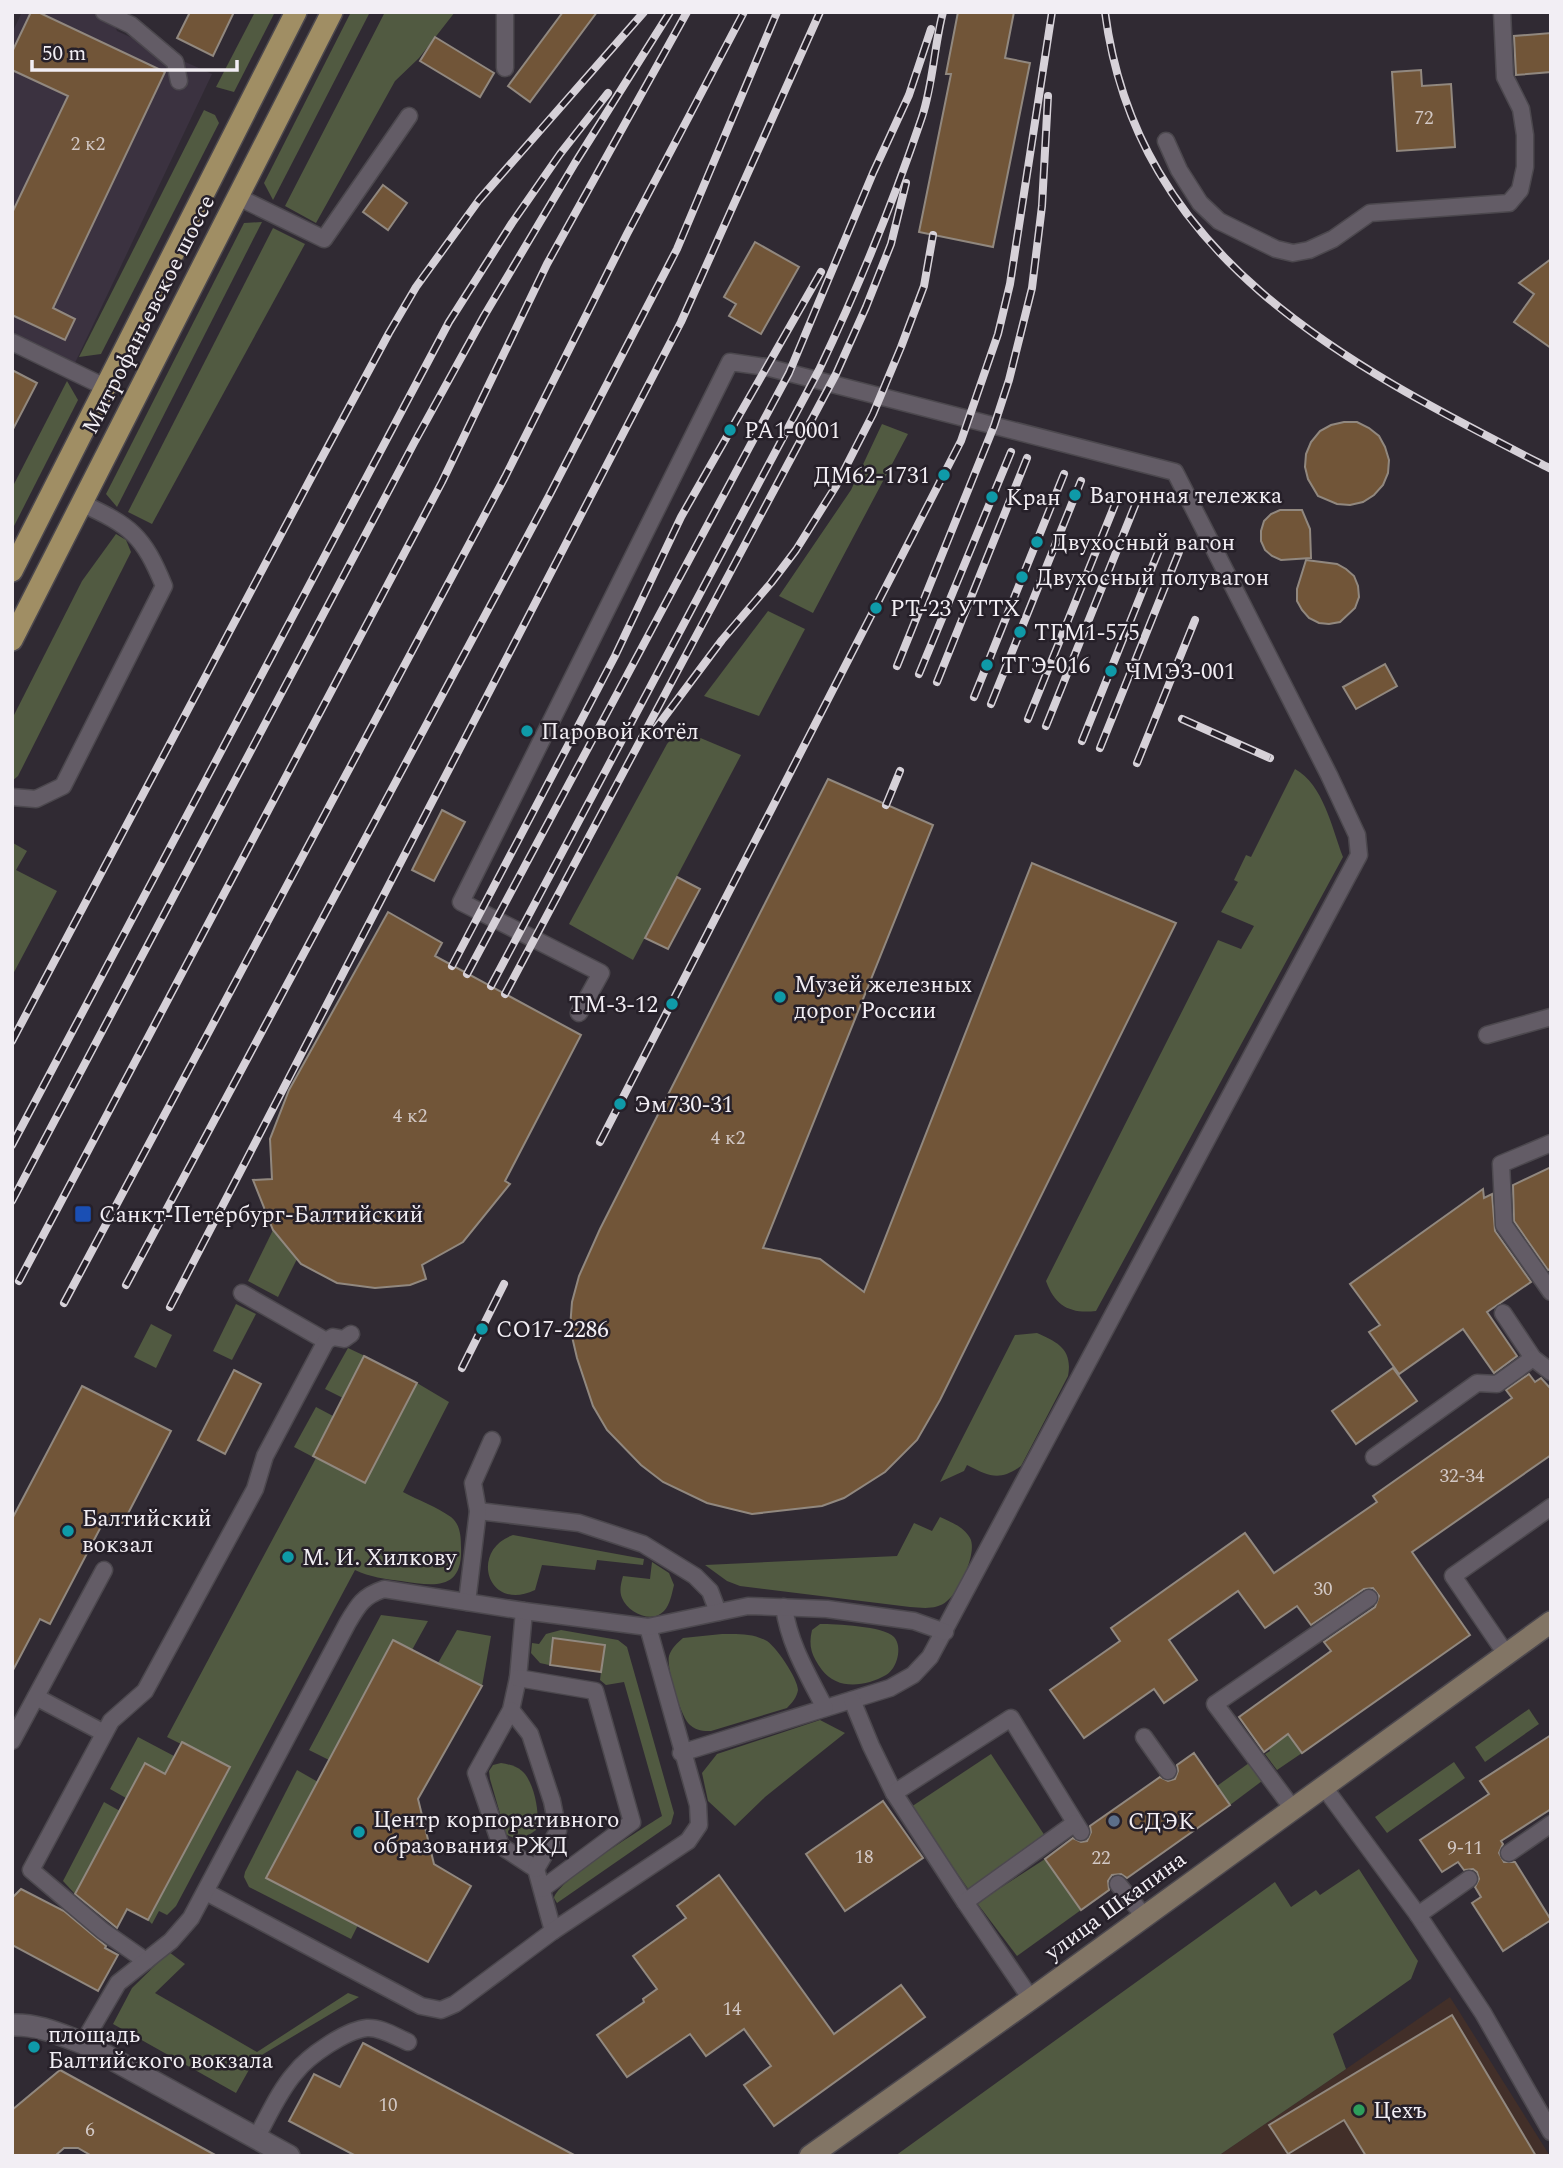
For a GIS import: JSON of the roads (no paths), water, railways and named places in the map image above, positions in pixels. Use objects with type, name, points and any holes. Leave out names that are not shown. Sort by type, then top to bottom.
[{"type":"main road","name":"Митрофаньевское шоссе","points":[[12,571],[296,12]]},
{"type":"main road","name":"Митрофаньевское шоссе","points":[[12,640],[332,12]]},
{"type":"main road","name":"улица Шкапина","points":[[810,2156],[1551,1622]]},
{"type":"street","points":[[12,2025],[48,2030],[83,2043],[289,2156]]},
{"type":"lane","points":[[104,12],[131,25],[175,62],[179,81]]},
{"type":"lane","points":[[505,12],[505,68]]},
{"type":"lane","points":[[1166,141],[1179,170],[1199,203],[1219,221],[1276,249],[1293,253],[1309,250],[1333,239],[1370,213],[1508,204],[1520,190],[1525,167],[1525,135],[1521,109],[1505,77],[1502,12]]},
{"type":"lane","points":[[238,197],[324,239],[409,116]]},
{"type":"lane","points":[[12,342],[105,387]]},
{"type":"lane","points":[[579,1013],[601,973],[461,902],[730,362],[766,367],[1175,472],[1334,787],[1357,835],[1359,855],[946,1632],[930,1657],[913,1675],[890,1688],[681,1753]]},
{"type":"lane","points":[[12,797],[36,799],[64,786],[164,586],[151,555],[141,540],[117,519],[81,503]]},
{"type":"lane","points":[[1487,1035],[1551,1017]]},
{"type":"lane","points":[[1551,1143],[1501,1164],[1504,1225],[1551,1292]]},
{"type":"lane","points":[[242,1293],[326,1341]]},
{"type":"lane","points":[[1503,1313],[1533,1358],[1551,1373]]},
{"type":"lane","points":[[146,1961],[103,1931],[31,1870],[111,1721],[145,1691],[249,1500],[265,1456],[326,1341],[333,1337],[344,1339],[351,1334]]},
{"type":"lane","points":[[1374,1457],[1477,1383],[1497,1384],[1533,1358]]},
{"type":"lane","points":[[467,1602],[478,1511],[473,1483],[492,1440]]},
{"type":"lane","points":[[1506,1654],[1453,1576],[1551,1507]]},
{"type":"lane","points":[[478,1511],[579,1522],[643,1544],[695,1576],[710,1591],[718,1612]]},
{"type":"lane","points":[[12,1741],[103,1570]]},
{"type":"lane","points":[[83,2043],[118,1983],[171,1941],[191,1918],[347,1624],[369,1594],[384,1589],[648,1627],[748,1606],[827,1609],[914,1621],[946,1632]]},
{"type":"lane","points":[[1293,1809],[1215,1704],[1369,1598]]},
{"type":"lane","points":[[784,1607],[787,1628],[795,1650],[825,1708]]},
{"type":"lane","points":[[524,1611],[511,1710],[476,1773],[501,1846],[536,1869],[553,1931]]},
{"type":"lane","points":[[206,1892],[421,2006],[441,2010],[455,2004],[553,1931],[688,1841],[699,1825],[698,1805],[681,1753],[648,1627]]},
{"type":"lane","points":[[517,1678],[595,1691],[632,1822],[542,1889]]},
{"type":"lane","points":[[36,1697],[104,1733]]},
{"type":"lane","points":[[852,1700],[894,1793],[1031,1999]]},
{"type":"lane","points":[[511,1710],[530,1734],[552,1801],[558,1831],[536,1869]]},
{"type":"lane","points":[[894,1793],[1011,1718],[1078,1828],[965,1902]]},
{"type":"lane","points":[[1144,1737],[1168,1771]]},
{"type":"lane","points":[[1324,1787],[1418,1915],[1483,2012],[1551,2132]]},
{"type":"lane","points":[[1509,1853],[1551,1824]]},
{"type":"lane","points":[[1418,1915],[1469,1879]]},
{"type":"lane","points":[[1118,1884],[1144,1916]]},
{"type":"lane","points":[[256,2138],[295,2072],[352,2031],[370,2028],[408,2042]]},
{"type":"railway","points":[[12,1041],[312,476],[416,287],[479,200],[644,12]]},
{"type":"railway","points":[[12,1201],[484,316],[575,163],[670,12]]},
{"type":"railway","points":[[19,1281],[442,482],[547,264],[687,12]]},
{"type":"railway","points":[[64,1303],[505,477],[627,234],[744,12]]},
{"type":"railway","points":[[126,1285],[549,496],[677,249],[777,12]]},
{"type":"railway","points":[[170,1307],[681,322],[820,12]]},
{"type":"railway","points":[[491,986],[819,370],[861,277],[911,149],[929,92],[943,12]]},
{"type":"railway","points":[[600,1142],[961,441],[998,334],[1010,284],[1052,12]]},
{"type":"railway","points":[[1105,12],[1125,99],[1160,174],[1207,239],[1265,295],[1330,345],[1401,389],[1551,469]]},
{"type":"railway","points":[[467,974],[789,373],[873,173],[909,95],[931,29]]},
{"type":"railway","points":[[12,1145],[449,322],[512,223],[560,154],[608,93]]},
{"type":"railway","points":[[897,666],[994,426],[1009,380],[1032,288],[1042,206],[1048,96]]},
{"type":"railway","points":[[505,994],[836,374],[891,244],[906,183]]},
{"type":"railway","points":[[651,735],[722,640],[796,550],[836,486],[873,414],[901,347],[924,286],[933,235]]},
{"type":"railway","points":[[452,966],[615,656],[681,517],[821,272]]},
{"type":"railway","points":[[919,674],[1011,452]]},
{"type":"railway","points":[[937,682],[1027,458]]},
{"type":"railway","points":[[974,697],[1064,474]]},
{"type":"railway","points":[[991,704],[1081,481]]},
{"type":"railway","points":[[1028,719],[1118,497]]},
{"type":"railway","points":[[1046,726],[1136,503]]},
{"type":"railway","points":[[1082,741],[1161,545]]},
{"type":"railway","points":[[1100,748],[1179,552]]},
{"type":"railway","points":[[1137,763],[1195,620]]},
{"type":"railway","points":[[1182,719],[1270,758]]},
{"type":"railway","points":[[886,805],[900,771]]},
{"type":"railway","points":[[462,1368],[504,1284]]},
{"type":"place","name":"РА1-0001","points":[[730,430]]},
{"type":"place","name":"ДМ62-1731","points":[[944,475]]},
{"type":"place","name":"Вагонная тележка","points":[[1075,495]]},
{"type":"place","name":"Кран","points":[[992,497]]},
{"type":"place","name":"Двухосный вагон","points":[[1037,542]]},
{"type":"place","name":"Двухосный полувагон","points":[[1022,577]]},
{"type":"place","name":"РТ-23 УТТХ","points":[[876,608]]},
{"type":"place","name":"ТГМ1-575","points":[[1020,632]]},
{"type":"place","name":"ТГЭ-016","points":[[987,665]]},
{"type":"place","name":"ЧМЭ3-001","points":[[1111,671]]},
{"type":"place","name":"Паровой котёл","points":[[527,731]]},
{"type":"place","name":"Музей железных дорог России","points":[[780,997]]},
{"type":"place","name":"ТМ-3-12","points":[[672,1004]]},
{"type":"place","name":"Эм730-31","points":[[620,1104]]},
{"type":"place","name":"Санкт-Петербург-Балтийский","points":[[83,1214]]},
{"type":"place","name":"СО17-2286","points":[[482,1329]]},
{"type":"place","name":"Балтийский вокзал","points":[[68,1531]]},
{"type":"place","name":"М. И. Хилкову","points":[[288,1557]]},
{"type":"place","name":"СДЭК","points":[[1114,1821]]},
{"type":"place","name":"Центр корпоративного образования РЖД","points":[[359,1832]]},
{"type":"place","name":"площадь Балтийского вокзала","points":[[34,2047]]},
{"type":"place","name":"Цехъ","points":[[1359,2110]]}]
